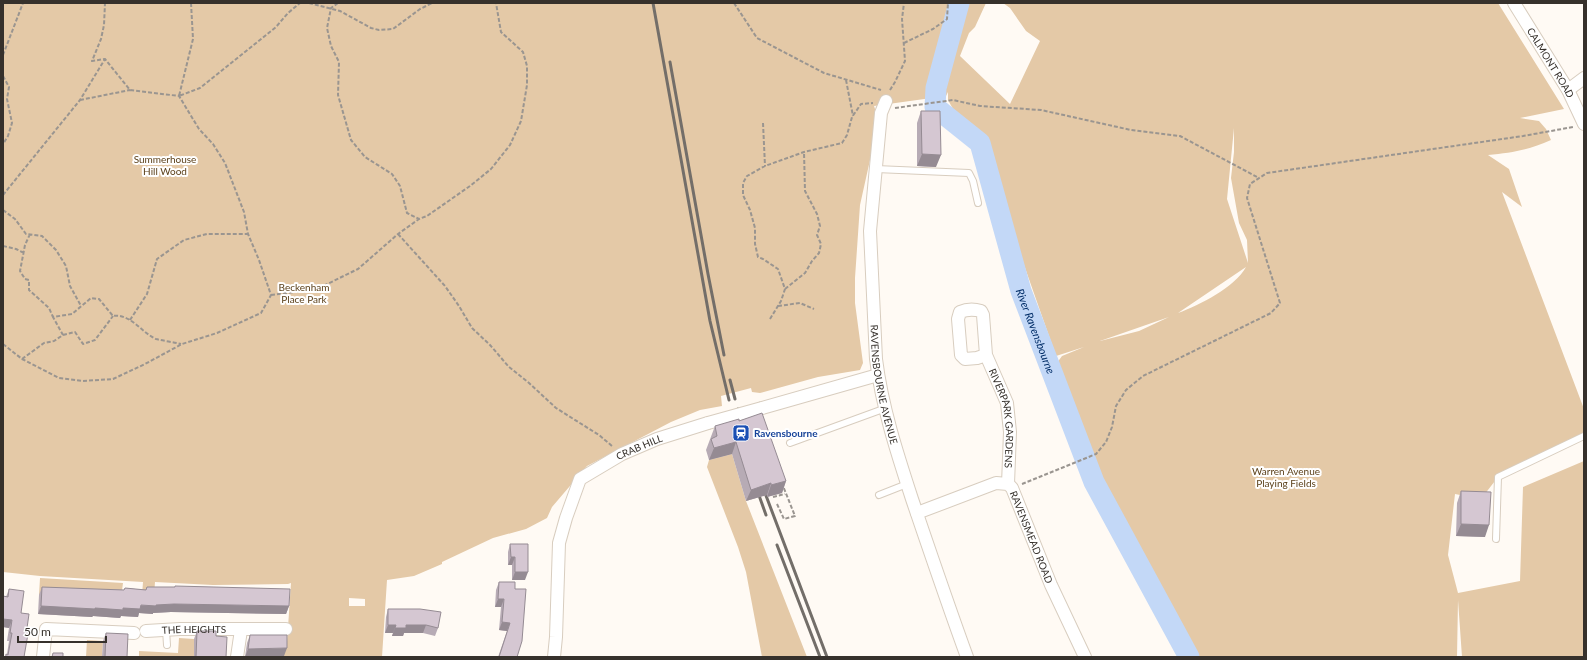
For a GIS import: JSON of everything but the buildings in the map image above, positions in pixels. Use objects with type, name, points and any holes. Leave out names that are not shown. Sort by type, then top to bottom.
[{"type":"street","name":"CALMONT ROAD","points":[[1514,3],[1568,90],[1579,126]]},
{"type":"street","points":[[1568,90],[1584,78]]},
{"type":"street","name":"RAVENSBOURNE AVENUE","points":[[882,102],[870,231],[878,375],[893,441],[933,566],[967,657]]},
{"type":"street","name":"RIVERPARK GARDENS","points":[[986,355],[1007,403],[1010,432],[1010,486]]},
{"type":"street","name":"CRAB HILL","points":[[554,657],[559,543],[580,479],[622,454],[657,438],[878,375]]},
{"type":"street","name":"RAVENSMEAD ROAD","points":[[917,513],[996,483],[1010,486],[1051,585],[1085,657]]},
{"type":"street","name":"THE HEIGHTS","points":[[43,657],[46,629],[140,632],[166,630],[286,629]]},
{"type":"street","name":"THE HEIGHTS","points":[[237,657],[241,630]]},
{"type":"lane","points":[[876,169],[969,173],[973,181],[978,203]]},
{"type":"lane","points":[[790,443],[886,408]]},
{"type":"lane","points":[[1496,539],[1498,477],[1584,436]]},
{"type":"lane","points":[[879,494],[907,484]]},
{"type":"lane","points":[[166,630],[167,645]]},
{"type":"path","points":[[3,55],[23,3]]},
{"type":"path","points":[[105,3],[104,25],[101,38],[92,61],[105,59]]},
{"type":"path","points":[[3,344],[22,360],[59,378],[83,381],[113,379],[182,344],[217,333],[261,313],[271,294],[248,234],[244,212],[225,163],[213,144],[199,129],[179,96],[194,39],[191,3]]},
{"type":"path","points":[[80,100],[130,90],[179,96],[200,88],[276,27],[288,13],[300,3]]},
{"type":"path","points":[[309,3],[340,11],[371,28],[379,30],[393,29],[420,9],[432,3]]},
{"type":"path","points":[[338,3],[331,8],[327,28],[330,46],[339,62],[338,95],[351,140],[365,157],[392,174],[400,186],[407,213],[419,219]]},
{"type":"path","points":[[271,294],[317,289],[358,269],[398,234],[470,186],[491,169],[510,145],[521,121],[527,85],[527,66],[523,52],[502,32],[496,3]]},
{"type":"path","points":[[734,3],[757,38],[824,73],[846,80],[892,108],[953,100],[980,106],[1041,110],[1131,130],[1180,136],[1259,178]]},
{"type":"path","points":[[785,289],[778,269],[758,257],[755,244],[755,228],[750,210],[743,195],[743,183],[747,176],[765,166],[804,152],[842,142],[847,135],[853,116],[861,104],[882,102],[895,82],[905,61],[902,19],[904,3]]},
{"type":"path","points":[[904,43],[933,29],[947,19],[948,3]]},
{"type":"path","points":[[105,59],[130,90]]},
{"type":"path","points":[[3,195],[80,100],[105,59]]},
{"type":"path","points":[[3,76],[9,87],[7,99],[12,123],[8,136],[3,144]]},
{"type":"path","points":[[846,80],[853,116]]},
{"type":"path","points":[[763,123],[765,166]]},
{"type":"path","points":[[1010,486],[1073,464],[1096,454],[1106,442],[1112,427],[1116,406],[1126,390],[1142,376],[1271,313],[1280,303],[1247,198],[1250,184],[1259,178],[1267,173],[1523,136],[1579,126]]},
{"type":"path","points":[[770,318],[778,306],[785,289],[805,273],[819,253],[821,244],[818,235],[820,226],[817,214],[805,191],[804,152]]},
{"type":"path","points":[[3,210],[15,219],[26,234],[42,236],[56,250],[66,266],[70,286],[81,306]]},
{"type":"path","points":[[30,234],[25,245],[20,271],[25,278],[29,280],[30,290],[49,308],[63,335]]},
{"type":"path","points":[[130,320],[147,294],[157,259],[184,240],[207,234],[248,234]]},
{"type":"path","points":[[398,234],[445,286],[460,306],[472,328],[490,345],[509,368],[529,383],[556,408],[599,435],[614,447]]},
{"type":"path","points":[[3,246],[16,249],[24,253]]},
{"type":"path","points":[[53,317],[72,314],[92,298],[99,299],[113,316],[130,320],[156,338],[182,344]]},
{"type":"path","points":[[778,306],[800,303],[814,309]]},
{"type":"path","points":[[22,360],[44,343],[54,341],[63,335],[75,332],[83,344],[95,340],[113,316]]},
{"type":"path","points":[[777,504],[784,520],[794,516],[780,480]]},
{"type":"path","points":[[773,497],[786,494]]},
{"type":"green space","points":[[3,3],[986,3],[975,27],[969,33],[960,56],[1010,104],[1040,41],[1026,31],[1010,8],[1003,3],[1498,3],[1564,109],[1520,118],[1539,121],[1546,129],[1551,140],[1520,150],[1488,155],[1509,169],[1522,207],[1502,192],[1584,409],[1584,436],[1498,477],[1481,499],[1455,494],[1448,555],[1458,593],[1520,581],[1523,487],[1584,461],[1584,657],[1462,657],[1458,600],[1457,657],[1190,657],[1091,473],[1063,385],[1054,367],[1062,356],[1084,347],[1056,356],[1017,245],[994,192],[999,191],[948,100],[948,92],[946,96],[874,106],[876,112],[872,151],[860,205],[855,278],[855,303],[863,363],[860,370],[818,377],[760,393],[752,392],[751,388],[721,396],[722,406],[700,410],[671,422],[587,466],[552,507],[547,518],[526,529],[493,538],[442,562],[442,564],[414,576],[387,580],[382,657],[274,657],[284,656],[284,643],[287,642],[291,583],[213,585],[155,582],[154,596],[142,595],[143,582],[40,576],[3,572]],"holes":[[[1234,128],[1234,152],[1231,178],[1239,223],[1247,240],[1248,263],[1227,199]],[[1246,267],[1234,282],[1206,300],[1178,313]],[[1169,317],[1139,331],[1100,341]],[[349,598],[365,599],[365,606],[349,606]]]},
{"type":"green space","points":[[732,454],[746,501],[807,657],[762,657],[746,572],[738,547],[707,467],[709,460]]},
{"type":"green space","points":[[40,578],[123,583],[121,598],[39,595]]},
{"type":"green space","points":[[179,638],[194,639],[194,657],[139,657],[139,651],[178,653]]},
{"type":"green space","points":[[87,640],[103,641],[102,657],[86,657]]},
{"type":"waterway","name":"River Ravensbourne","points":[[959,3],[936,88],[935,107],[980,143],[1021,291],[1094,482],[1189,657]]},
{"type":"railway","points":[[653,3],[710,321],[729,400]]},
{"type":"railway","points":[[670,62],[724,355]]},
{"type":"railway","points":[[730,380],[735,399]]},
{"type":"railway","points":[[738,409],[744,430]]},
{"type":"railway","points":[[762,485],[827,657]]},
{"type":"railway","points":[[756,487],[766,515]]},
{"type":"railway","points":[[777,545],[820,657]]},
{"type":"place","name":"Ravensbourne","points":[[741,433]]},
{"type":"park label","name":"Summerhouse Hill Wood","points":[[165,164]]},
{"type":"park label","name":"Beckenham Place Park","points":[[304,292]]},
{"type":"park label","name":"Warren Avenue Playing Fields","points":[[1286,476]]}]
